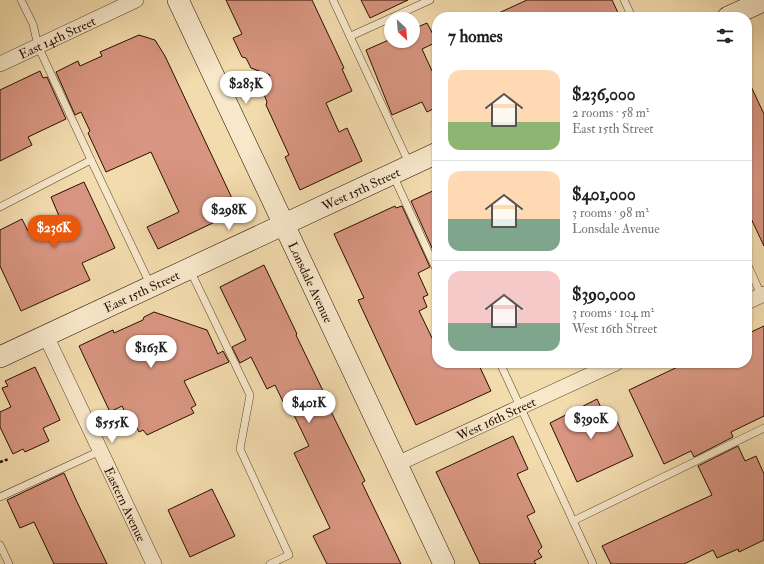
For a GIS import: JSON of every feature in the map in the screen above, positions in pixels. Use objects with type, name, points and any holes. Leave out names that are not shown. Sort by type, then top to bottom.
[{"type":"main road","name":"Lonsdale Avenue","points":[[178,0],[444,564]]},
{"type":"main road","points":[[743,12],[760,6]]},
{"type":"main road","name":"West 15th Street","points":[[283,224],[432,155]]},
{"type":"main road","name":"East 15th Street","points":[[0,357],[283,224]]},
{"type":"street","name":"East 14th Street","points":[[0,64],[136,0]]},
{"type":"street","points":[[752,300],[763,297]]},
{"type":"street","name":"Eastern Avenue","points":[[46,336],[154,564]]},
{"type":"street","name":"West 16th Street","points":[[398,464],[605,368]]},
{"type":"lane","points":[[21,0],[33,24],[38,46],[151,286]]},
{"type":"lane","points":[[333,0],[351,36],[432,257]]},
{"type":"lane","points":[[351,36],[430,0]]},
{"type":"lane","points":[[624,0],[630,12]]},
{"type":"lane","points":[[0,207],[91,160]]},
{"type":"lane","points":[[189,268],[250,395],[240,449],[289,555],[270,564]]},
{"type":"lane","points":[[752,274],[763,297]]},
{"type":"lane","points":[[502,368],[594,564]]},
{"type":"lane","points":[[573,521],[764,428]]},
{"type":"lane","points":[[0,497],[100,451]]},
{"type":"lane","points":[[0,545],[9,564]]},
{"type":"path","points":[[0,462],[9,459]]},
{"type":"building","points":[[226,0],[312,0],[344,68],[342,69],[352,91],[326,103],[339,132],[347,128],[362,161],[300,190],[285,157],[289,155],[266,105],[267,102],[263,92],[270,75],[251,68],[246,58],[242,57],[233,38],[242,34]]},
{"type":"building","points":[[361,0],[408,0],[370,18]]},
{"type":"building","points":[[527,0],[612,0],[618,12],[501,12]]},
{"type":"building","points":[[427,23],[432,32],[432,44],[422,49],[432,71],[432,110],[427,112],[422,102],[392,115],[366,50],[384,42],[384,48],[420,48],[420,26]]},
{"type":"building","points":[[139,35],[155,40],[165,56],[238,211],[158,249],[147,227],[179,212],[151,152],[106,172],[88,133],[90,131],[81,112],[75,115],[56,72],[78,61],[80,66],[102,56],[100,52]]},
{"type":"building","points":[[40,71],[43,78],[47,77],[66,119],[28,137],[32,145],[0,161],[0,90]]},
{"type":"building","points":[[752,89],[764,114],[764,246],[752,221]]},
{"type":"building","points":[[84,182],[115,248],[82,263],[90,280],[21,311],[0,266],[0,230],[22,219],[28,231],[59,216],[51,197]]},
{"type":"building","points":[[432,191],[432,248],[411,201]]},
{"type":"building","points":[[395,206],[396,208],[402,206],[430,267],[418,273],[428,295],[423,297],[427,307],[419,311],[432,338],[432,368],[480,368],[491,391],[416,425],[358,300],[364,298],[334,234]]},
{"type":"building","points":[[264,265],[326,397],[324,397],[365,481],[362,483],[401,564],[327,564],[313,536],[330,528],[294,453],[309,446],[293,413],[289,414],[275,385],[267,389],[251,357],[240,363],[232,347],[246,340],[220,287]]},
{"type":"building","points":[[154,312],[207,330],[218,354],[223,351],[229,362],[184,381],[196,405],[191,408],[194,413],[147,435],[143,430],[139,432],[135,424],[131,424],[122,406],[110,412],[79,346],[113,330],[114,333],[143,320],[144,317]]},
{"type":"building","points":[[764,326],[764,416],[731,432],[733,437],[694,457],[691,451],[664,464],[629,390],[675,368],[752,368],[752,332]]},
{"type":"building","points":[[35,367],[60,420],[43,428],[49,441],[25,452],[23,449],[13,454],[0,427],[0,412],[11,407],[2,388],[8,386],[5,381]]},
{"type":"building","points":[[597,399],[603,412],[611,408],[633,456],[577,482],[550,423]]},
{"type":"building","points":[[513,436],[528,469],[517,474],[535,512],[527,516],[542,547],[538,551],[542,557],[534,561],[536,564],[480,564],[436,472]]},
{"type":"building","points":[[738,446],[745,461],[756,456],[764,474],[764,540],[739,552],[738,549],[717,558],[713,550],[684,564],[611,564],[602,546],[712,495],[698,466]]},
{"type":"building","points":[[64,473],[107,564],[54,564],[34,522],[20,528],[7,500]]},
{"type":"building","points":[[212,489],[235,536],[190,557],[168,510]]}]
